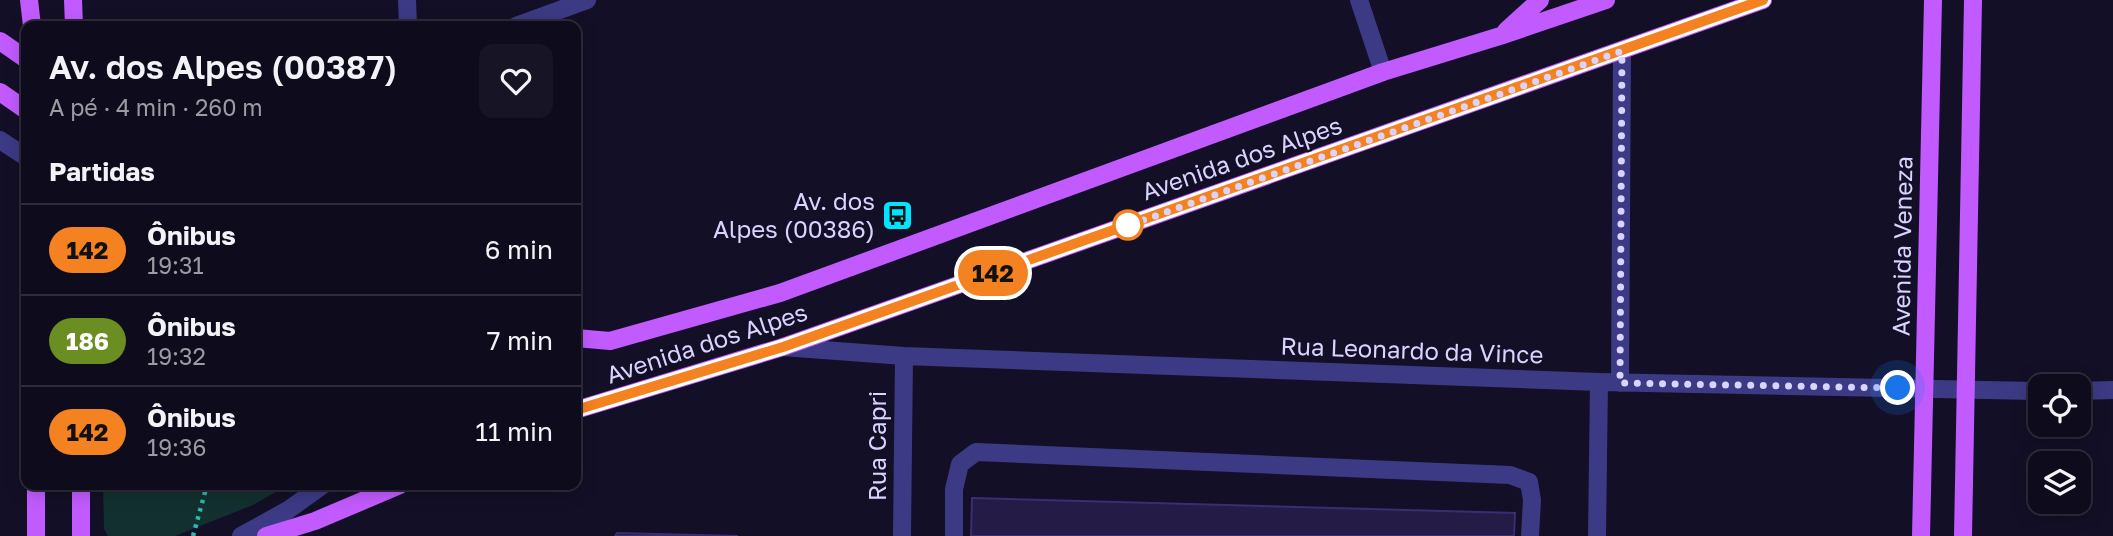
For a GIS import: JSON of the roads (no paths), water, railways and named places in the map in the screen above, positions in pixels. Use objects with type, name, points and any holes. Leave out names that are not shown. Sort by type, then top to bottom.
[{"type":"main road","points":[[29,0],[31,21]]},
{"type":"main road","points":[[73,0],[74,21]]},
{"type":"main road","points":[[1500,37],[1540,0]]},
{"type":"main road","name":"Avenida dos Alpes","points":[[581,338],[610,341],[780,293],[1383,72],[1500,37],[1606,0]]},
{"type":"main road","name":"Avenida dos Alpes","points":[[581,408],[783,347],[1763,0]]},
{"type":"main road","name":"Avenida Veneza","points":[[1921,536],[1933,0]]},
{"type":"main road","points":[[1963,536],[1973,0]]},
{"type":"main road","points":[[0,41],[21,56]]},
{"type":"main road","points":[[0,93],[21,107]]},
{"type":"main road","points":[[30,490],[36,536]]},
{"type":"main road","points":[[81,490],[81,536]]},
{"type":"main road","points":[[355,504],[369,490]]},
{"type":"main road","points":[[266,536],[315,521],[388,490]]},
{"type":"street","points":[[407,0],[408,21]]},
{"type":"street","points":[[530,21],[587,0]]},
{"type":"street","points":[[1359,0],[1383,72]]},
{"type":"street","points":[[1620,383],[1622,51]]},
{"type":"street","points":[[0,140],[21,153]]},
{"type":"street","name":"Rua Leonardo da Vince","points":[[783,347],[904,356],[1620,383],[2028,391]]},
{"type":"street","name":"Rua Capri","points":[[902,536],[904,356]]},
{"type":"street","points":[[1597,536],[1599,382]]},
{"type":"street","points":[[2091,391],[2113,390]]},
{"type":"street","points":[[954,536],[954,489],[960,464],[976,452],[1510,475],[1529,482],[1532,500],[1530,536]]},
{"type":"street","points":[[241,536],[288,510],[316,490]]},
{"type":"place","name":"Av. dos Alpes (00386)","points":[[898,216]]}]
